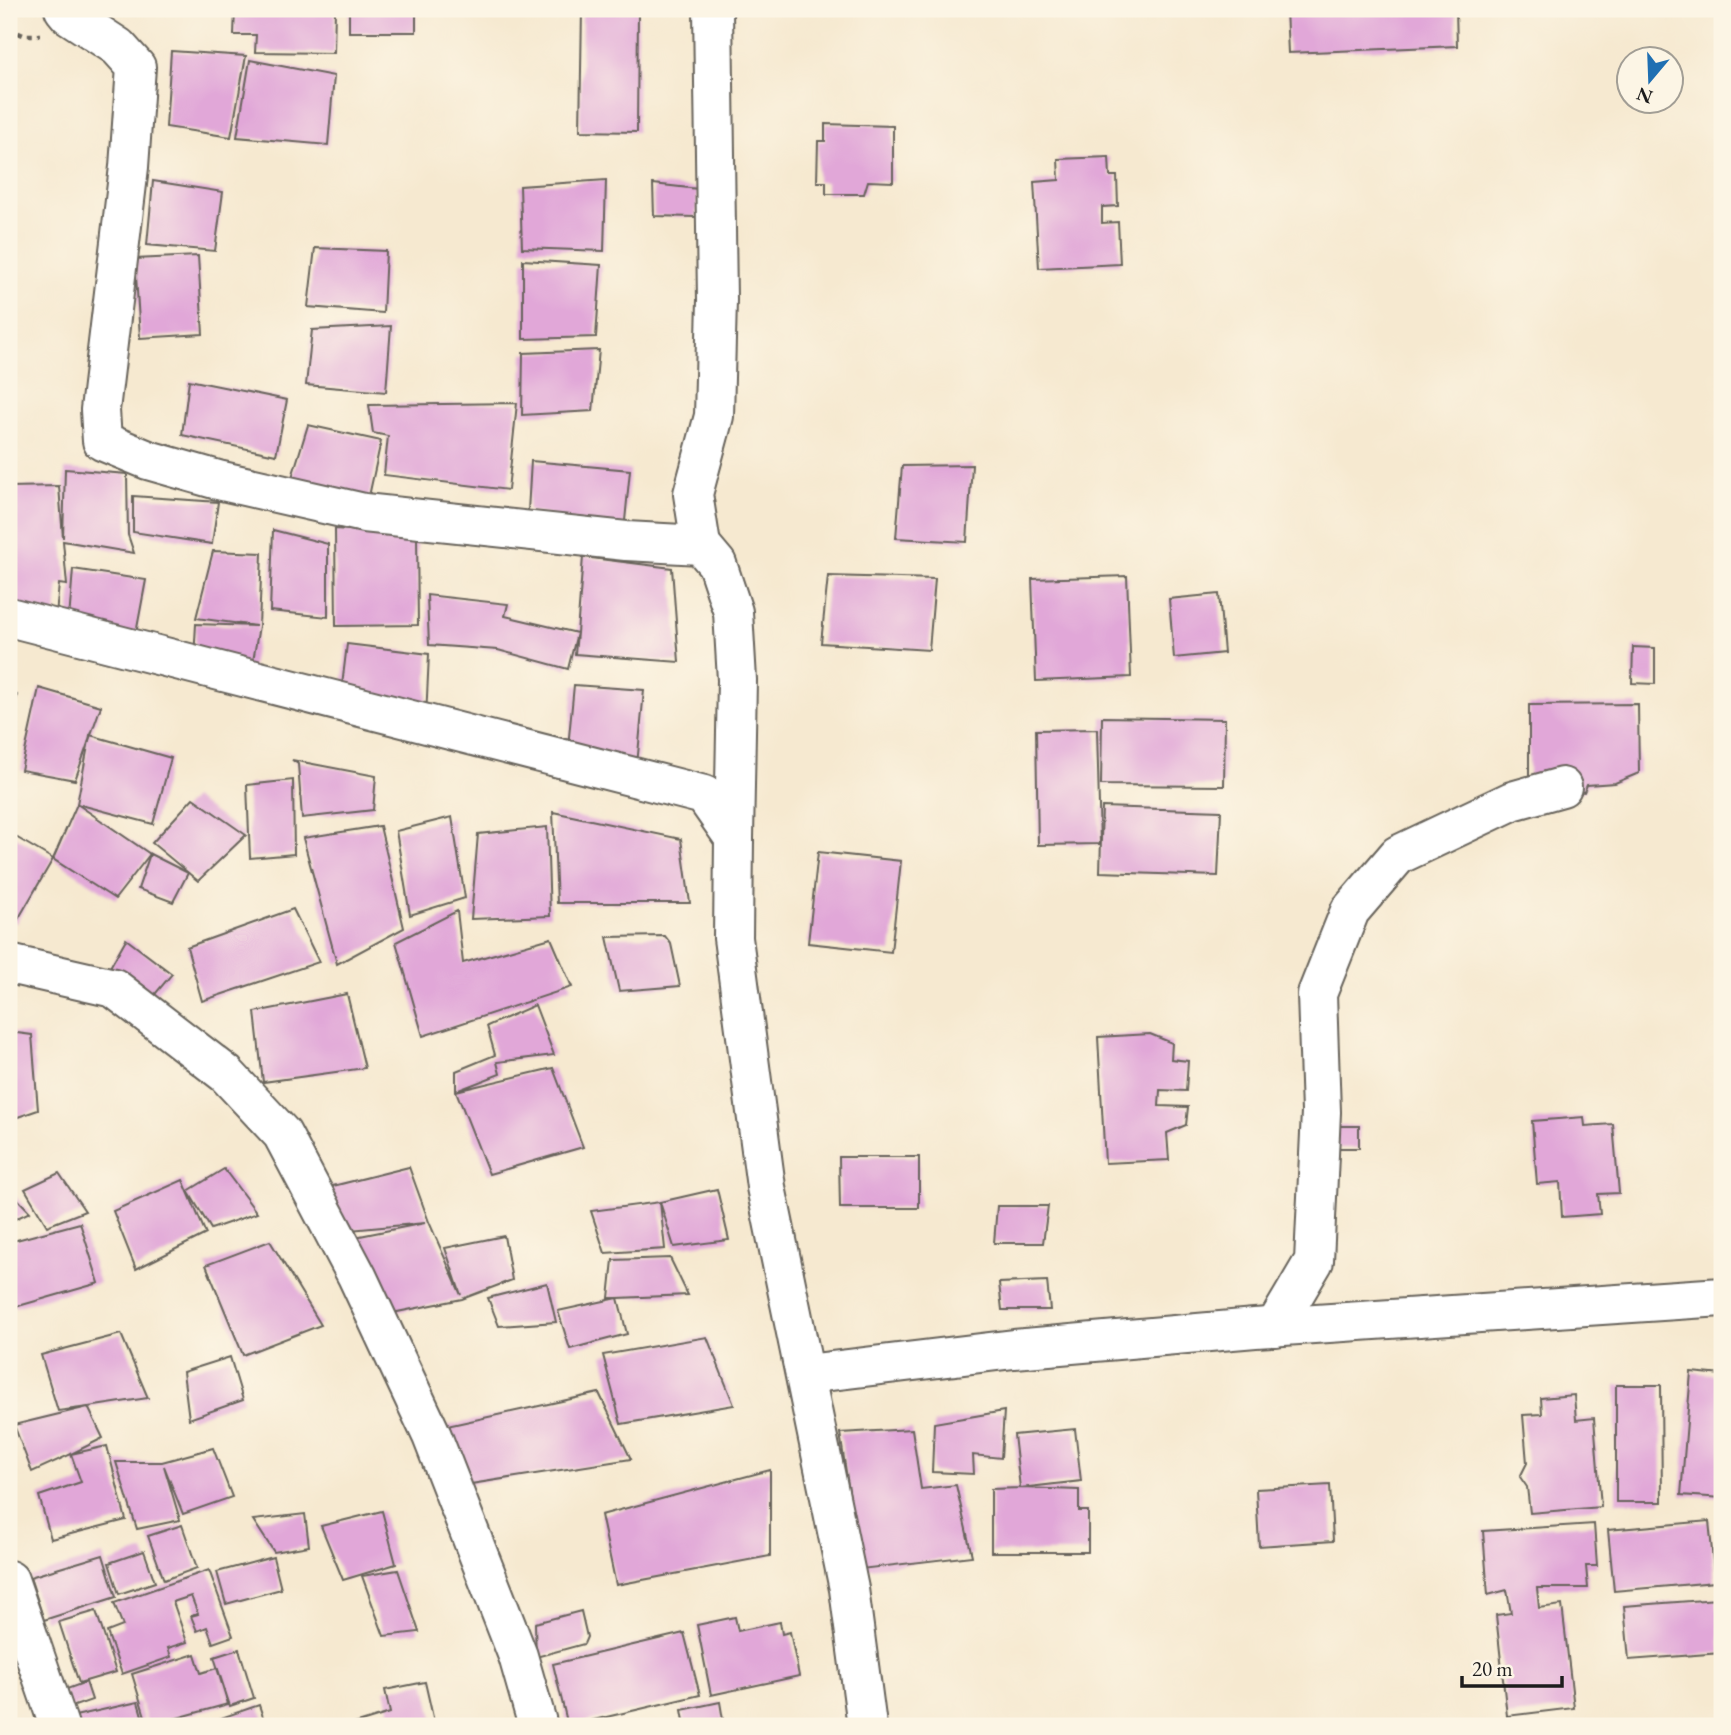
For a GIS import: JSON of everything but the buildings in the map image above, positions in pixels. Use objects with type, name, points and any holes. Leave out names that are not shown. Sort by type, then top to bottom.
[{"type":"street","points":[[64,9],[118,47],[136,66],[129,167],[100,410],[102,441],[148,460],[218,480],[364,513],[626,541],[701,545]]},
{"type":"street","points":[[713,9],[717,299],[714,416],[693,494],[701,545],[718,564],[733,612],[737,680],[733,938],[764,1173],[849,1589],[867,1726]]},
{"type":"street","points":[[9,617],[704,794],[734,838]]},
{"type":"street","points":[[1275,1327],[1314,1261],[1321,1112],[1317,994],[1350,911],[1398,855],[1512,801],[1562,787]]},
{"type":"street","points":[[9,964],[114,988],[226,1074],[282,1134],[357,1276],[432,1436],[518,1656],[538,1726]]},
{"type":"street","points":[[806,1374],[1014,1349],[1275,1327],[1722,1297]]},
{"type":"street","points":[[9,1580],[53,1724]]}]
